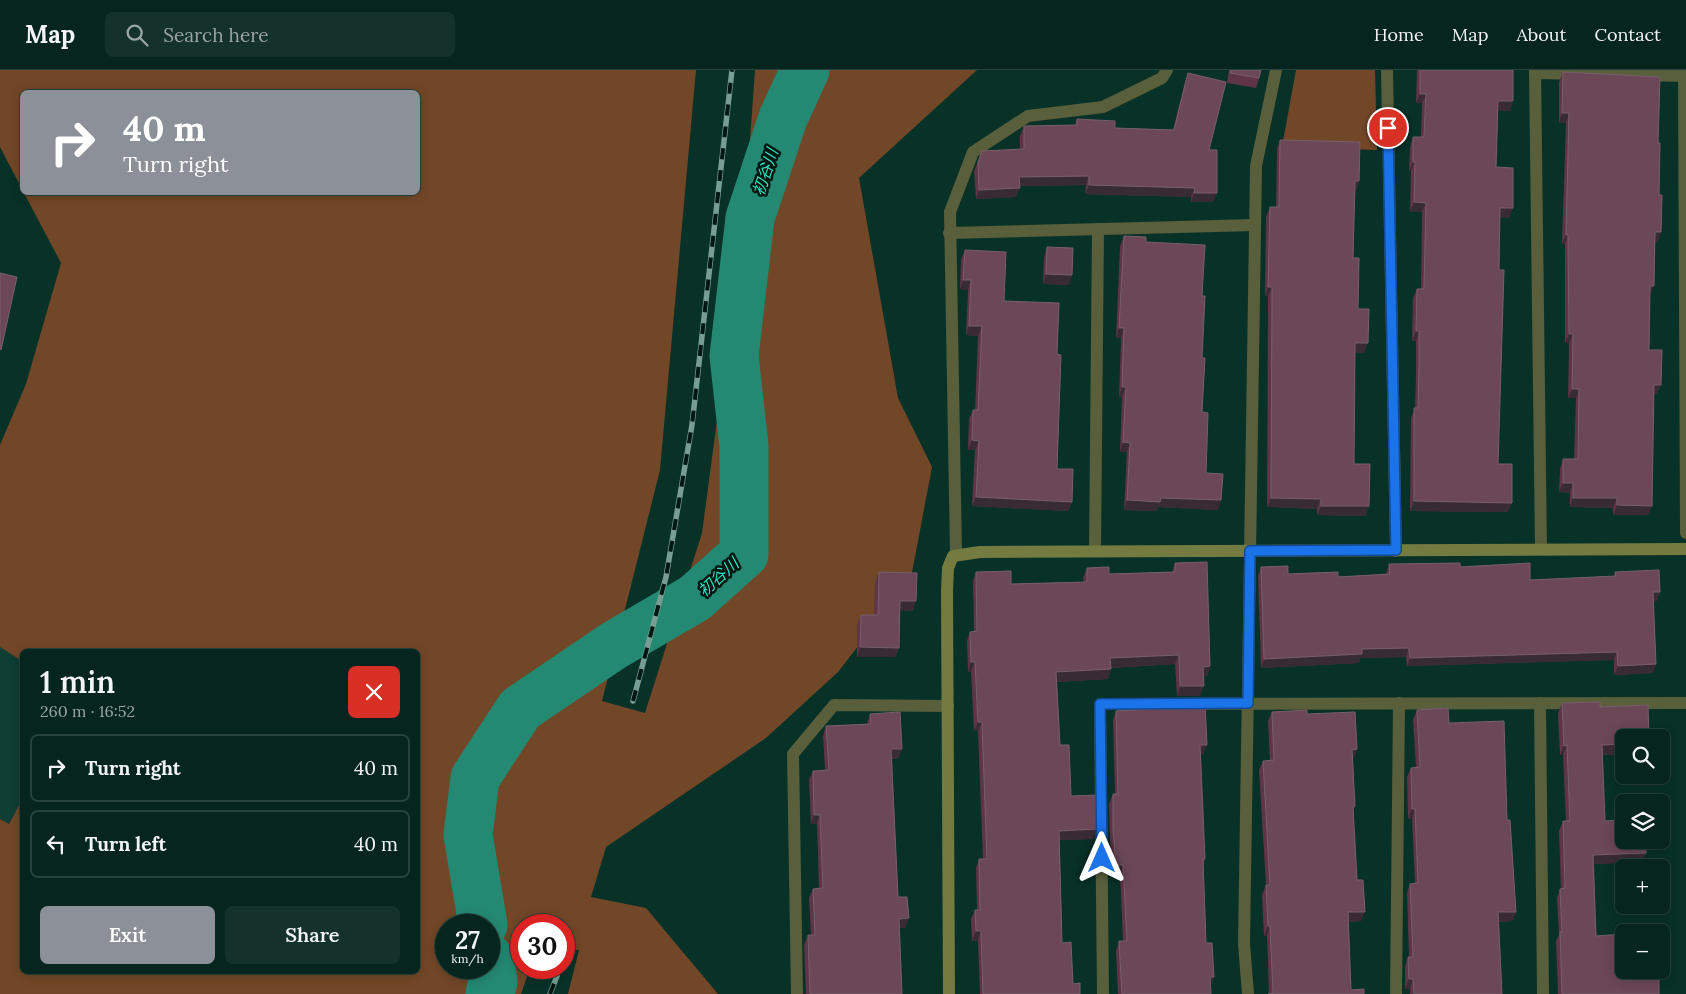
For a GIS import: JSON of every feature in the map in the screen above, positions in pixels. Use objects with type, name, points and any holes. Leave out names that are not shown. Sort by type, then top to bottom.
[{"type":"street","points":[[948,994],[948,568],[949,562],[956,554],[950,212],[973,152],[1028,116],[1104,107],[1162,78],[1167,70]]},
{"type":"street","points":[[1248,994],[1244,944],[1256,166],[1276,70]]},
{"type":"street","points":[[1387,70],[1396,550]]},
{"type":"street","points":[[1541,549],[1535,72],[1685,76],[1686,533]]},
{"type":"street","points":[[949,233],[1255,225]]},
{"type":"street","points":[[1095,551],[1098,229]]},
{"type":"street","points":[[956,554],[1095,551],[1686,549]]},
{"type":"street","points":[[1540,703],[1543,994]]},
{"type":"street","points":[[1103,994],[1100,704],[1686,703]]},
{"type":"street","points":[[1396,994],[1399,704]]},
{"type":"street","points":[[797,994],[793,754],[834,705],[948,706]]},
{"type":"shaded area","points":[[0,70],[696,70],[660,470],[602,701],[645,713],[702,533],[745,210],[755,70],[977,70],[859,178],[898,398],[932,467],[911,578],[838,672],[766,738],[606,847],[591,897],[646,908],[718,994],[568,994],[572,979],[575,979],[575,966],[579,950],[575,950],[575,914],[510,914],[510,979],[526,979],[521,994],[0,994],[0,819],[9,824],[20,804],[20,974],[420,974],[420,649],[20,649],[20,660],[0,647],[0,445],[26,384],[61,263],[25,195],[420,195],[420,90],[20,90],[20,185],[0,147]]},
{"type":"shaded area","points":[[1296,70],[1375,70],[1377,150],[1282,147]]},
{"type":"shaded area","points":[[0,647],[20,660],[20,804],[9,824],[0,850]]},
{"type":"building","points":[[1231,70],[1261,70],[1259,78],[1230,73]]},
{"type":"building","points":[[1420,70],[1513,70],[1513,101],[1498,101],[1496,167],[1513,168],[1513,208],[1500,208],[1499,270],[1504,270],[1498,464],[1512,464],[1512,503],[1414,501],[1414,408],[1418,408],[1419,367],[1419,331],[1416,331],[1417,289],[1424,289],[1426,203],[1414,202],[1415,162],[1413,162],[1413,137],[1424,137],[1426,94],[1420,94]]},
{"type":"building","points":[[1563,72],[1660,77],[1658,143],[1660,143],[1659,195],[1662,195],[1661,232],[1655,232],[1654,286],[1650,286],[1649,350],[1662,350],[1661,385],[1654,385],[1652,506],[1617,505],[1617,498],[1573,498],[1573,483],[1563,483],[1563,459],[1578,459],[1579,389],[1572,389],[1573,334],[1569,334],[1568,235],[1566,235],[1569,113],[1562,113]]},
{"type":"building","points":[[1188,73],[1226,82],[1209,150],[1217,150],[1217,193],[1194,193],[1195,188],[1089,185],[1089,176],[1019,177],[1020,188],[979,190],[978,162],[982,151],[1024,149],[1024,126],[1077,125],[1077,119],[1115,121],[1115,128],[1174,130]]},
{"type":"building","points":[[1280,140],[1360,142],[1359,181],[1355,181],[1353,258],[1359,258],[1358,309],[1369,309],[1368,343],[1355,343],[1354,464],[1370,464],[1369,506],[1321,506],[1321,499],[1271,498],[1272,287],[1268,287],[1270,207],[1279,207]]},
{"type":"building","points":[[1124,236],[1146,237],[1146,242],[1205,245],[1202,296],[1205,296],[1202,358],[1205,358],[1202,412],[1208,413],[1206,473],[1223,474],[1221,500],[1161,498],[1160,502],[1127,500],[1130,443],[1123,442],[1126,387],[1122,387],[1124,328],[1119,328]]},
{"type":"building","points":[[1047,247],[1073,248],[1072,275],[1046,274]]},
{"type":"building","points":[[965,250],[1006,252],[1004,301],[1059,303],[1057,354],[1061,355],[1057,469],[1073,469],[1072,502],[976,497],[979,441],[972,440],[973,410],[978,410],[982,326],[969,326],[971,280],[963,280]]},
{"type":"building","points":[[0,273],[17,277],[1,350],[0,349]]},
{"type":"building","points":[[1207,562],[1210,666],[1203,667],[1204,686],[1180,686],[1179,655],[1110,658],[1111,669],[1056,672],[1060,745],[1069,745],[1071,796],[1096,795],[1097,829],[1059,831],[1062,943],[1071,942],[1073,984],[1080,983],[1080,994],[983,994],[981,931],[976,931],[975,910],[980,910],[979,859],[987,859],[982,722],[978,722],[975,662],[971,662],[970,632],[977,631],[976,572],[1011,571],[1011,584],[1087,582],[1087,568],[1109,567],[1109,574],[1175,572],[1175,563]]},
{"type":"building","points":[[1460,563],[1460,567],[1530,563],[1530,580],[1616,576],[1615,572],[1659,570],[1660,592],[1653,592],[1656,664],[1618,666],[1617,652],[1410,658],[1409,648],[1362,649],[1362,654],[1264,659],[1261,567],[1288,566],[1288,574],[1338,572],[1338,577],[1390,574],[1389,564]]},
{"type":"building","points":[[879,572],[917,573],[916,601],[900,601],[899,648],[860,647],[861,615],[878,615]]},
{"type":"building","points":[[1600,702],[1600,707],[1648,705],[1649,729],[1615,729],[1615,744],[1602,745],[1605,821],[1615,820],[1615,849],[1646,849],[1646,853],[1593,855],[1596,936],[1615,935],[1615,979],[1659,979],[1659,994],[1562,994],[1560,889],[1565,888],[1563,821],[1570,821],[1567,745],[1564,746],[1562,703]]},
{"type":"building","points":[[1181,703],[1205,703],[1207,745],[1200,745],[1205,859],[1203,859],[1206,943],[1212,943],[1214,977],[1210,977],[1211,994],[1122,994],[1119,941],[1127,941],[1123,865],[1116,865],[1113,829],[1113,794],[1118,794],[1116,711],[1168,708],[1181,706]]},
{"type":"building","points":[[1448,708],[1449,723],[1504,721],[1507,820],[1510,820],[1516,912],[1498,912],[1502,994],[1414,994],[1413,979],[1409,979],[1408,957],[1413,957],[1410,884],[1418,883],[1415,809],[1412,809],[1411,768],[1420,767],[1417,710]]},
{"type":"building","points":[[1307,710],[1307,714],[1355,712],[1357,749],[1352,750],[1355,806],[1353,807],[1357,880],[1363,880],[1365,912],[1348,912],[1351,990],[1364,989],[1364,994],[1268,994],[1273,993],[1266,885],[1270,885],[1263,761],[1274,760],[1272,712]]},
{"type":"building","points":[[900,712],[902,749],[891,749],[898,897],[907,897],[909,918],[899,919],[902,994],[810,994],[808,935],[815,935],[813,889],[823,888],[820,815],[814,815],[813,771],[829,770],[826,726],[871,724],[870,714]]},
{"type":"waterway","name":"初谷川","points":[[481,914],[468,835],[475,778],[520,709],[613,646],[695,598],[744,554],[744,446],[734,356],[750,218],[783,118],[805,70]]},
{"type":"waterway","name":"初谷川","points":[[490,994],[493,979]]},
{"type":"railway","points":[[633,701],[666,577],[692,425],[732,70]]},
{"type":"railway","points":[[550,994],[556,979]]},
{"type":"route","points":[[1102,858],[1100,704],[1248,703],[1250,551],[1396,550],[1388,128]]}]
